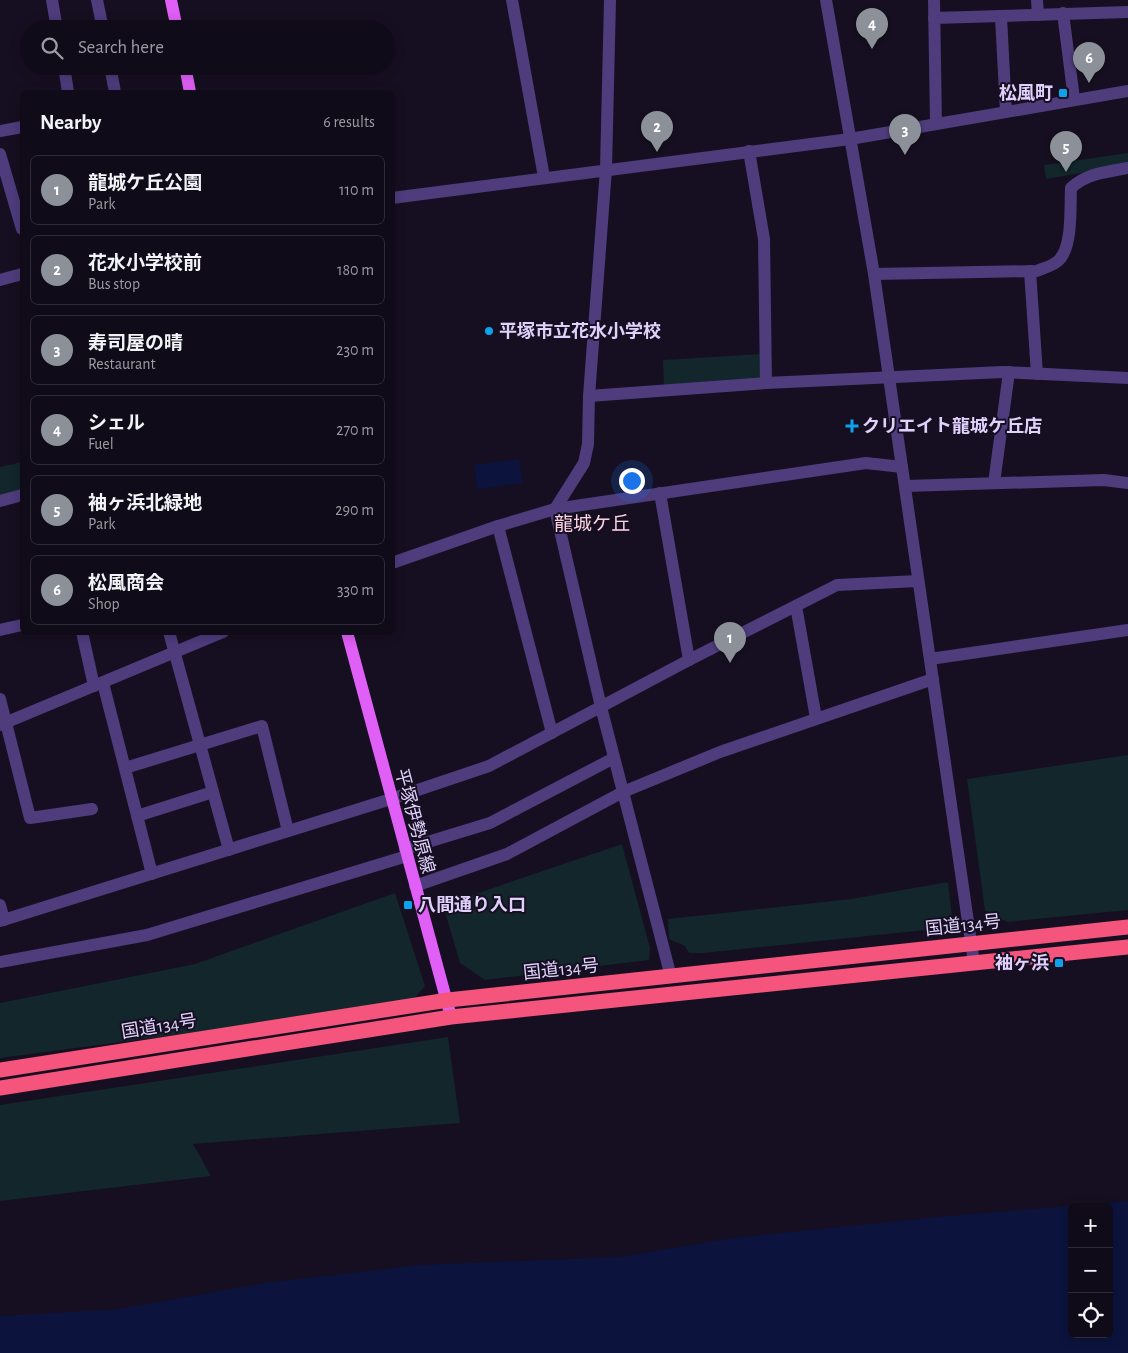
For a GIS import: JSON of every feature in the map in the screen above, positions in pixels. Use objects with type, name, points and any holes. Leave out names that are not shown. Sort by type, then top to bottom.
[{"type":"highway","name":"国道134号","points":[[0,1070],[448,1000],[1128,927]]},
{"type":"highway","name":"国道134号","points":[[0,1088],[452,1017],[1128,947]]},
{"type":"main road","points":[[171,0],[175,20]]},
{"type":"main road","points":[[187,75],[190,90]]},
{"type":"main road","name":"平塚伊勢原線","points":[[348,635],[452,1017]]},
{"type":"street","points":[[52,0],[55,20]]},
{"type":"street","points":[[97,0],[100,20]]},
{"type":"street","points":[[512,0],[544,177]]},
{"type":"street","points":[[610,0],[606,169],[588,444],[584,463],[555,510],[601,707],[671,977]]},
{"type":"street","points":[[826,0],[874,274],[974,963]]},
{"type":"street","points":[[934,0],[936,124]]},
{"type":"street","points":[[1037,0],[1038,15]]},
{"type":"street","points":[[934,18],[1128,12]]},
{"type":"street","points":[[1063,13],[1074,99]]},
{"type":"street","points":[[1001,17],[1006,112]]},
{"type":"street","points":[[65,75],[68,90]]},
{"type":"street","points":[[112,75],[115,90]]},
{"type":"street","points":[[395,198],[850,139],[1128,91]]},
{"type":"street","points":[[0,132],[20,127]]},
{"type":"street","points":[[750,151],[764,239],[766,383]]},
{"type":"street","points":[[0,154],[20,223]]},
{"type":"street","points":[[874,274],[1030,271],[1051,266],[1060,260],[1066,250],[1071,188],[1081,179],[1093,174],[1128,168]]},
{"type":"street","points":[[1030,271],[1037,374]]},
{"type":"street","points":[[0,280],[20,275]]},
{"type":"street","points":[[590,396],[766,383],[1009,372],[1128,378]]},
{"type":"street","points":[[994,483],[1009,372]]},
{"type":"street","points":[[395,562],[498,526],[555,510],[866,463],[902,467]]},
{"type":"street","points":[[906,486],[1104,480],[1128,483]]},
{"type":"street","points":[[660,493],[689,660]]},
{"type":"street","points":[[0,500],[20,495]]},
{"type":"street","points":[[498,526],[552,733]]},
{"type":"street","points":[[0,905],[2,921],[391,799],[489,766],[689,660],[837,585],[918,580]]},
{"type":"street","points":[[796,606],[816,718]]},
{"type":"street","points":[[0,630],[20,625]]},
{"type":"street","points":[[930,659],[1128,630]]},
{"type":"street","points":[[83,635],[125,768],[152,874]]},
{"type":"street","points":[[170,635],[229,850]]},
{"type":"street","points":[[3,725],[216,635]]},
{"type":"street","points":[[415,886],[507,854],[623,792],[720,752],[933,679]]},
{"type":"street","points":[[0,699],[3,725],[30,818],[92,809]]},
{"type":"street","points":[[125,768],[262,726],[288,831]]},
{"type":"street","points":[[0,962],[147,935],[406,853],[490,824],[614,758]]},
{"type":"street","points":[[137,816],[213,792]]},
{"type":"green space","points":[[1128,153],[1128,165],[1046,179],[1044,165]]},
{"type":"green space","points":[[761,354],[765,379],[664,386],[663,360]]},
{"type":"green space","points":[[20,462],[20,492],[0,497],[0,467]]},
{"type":"green space","points":[[1128,755],[1128,910],[1007,922],[985,910],[967,779]]},
{"type":"green space","points":[[622,844],[650,948],[649,960],[485,980],[460,963],[443,905]]},
{"type":"green space","points":[[948,882],[952,916],[935,929],[703,953],[689,953],[685,946],[669,939],[668,919],[851,899]]},
{"type":"green space","points":[[395,893],[425,986],[413,1000],[341,1013],[0,1058],[0,1003],[195,964]]},
{"type":"green space","points":[[448,1037],[460,1123],[193,1144],[211,1176],[0,1201],[0,1105]]},
{"type":"shaded area","points":[[519,459],[523,483],[477,489],[474,465]]},
{"type":"shaded area","points":[[1128,1201],[1128,1353],[0,1353],[0,1316],[119,1309],[265,1283],[419,1265],[619,1257],[732,1238],[1068,1206],[1068,1338],[1113,1338],[1113,1203],[1104,1203]]},
{"type":"place","name":"シェル","points":[[872,49]]},
{"type":"place","name":"松風商会","points":[[1089,83]]},
{"type":"place","name":"松風町","points":[[1063,93]]},
{"type":"place","name":"花水小学校前","points":[[657,152]]},
{"type":"place","name":"寿司屋の晴","points":[[905,155]]},
{"type":"place","name":"袖ヶ浜北緑地","points":[[1066,172]]},
{"type":"place","name":"平塚市立花水小学校","points":[[489,331]]},
{"type":"place","name":"クリエイト龍城ケ丘店","points":[[852,426]]},
{"type":"place","name":"龍城ケ丘公園","points":[[730,663]]},
{"type":"place","name":"八間通り入口","points":[[408,905]]},
{"type":"place","name":"袖ヶ浜","points":[[1059,963]]},
{"type":"district","name":"龍城ケ丘","points":[[592,523]]}]
